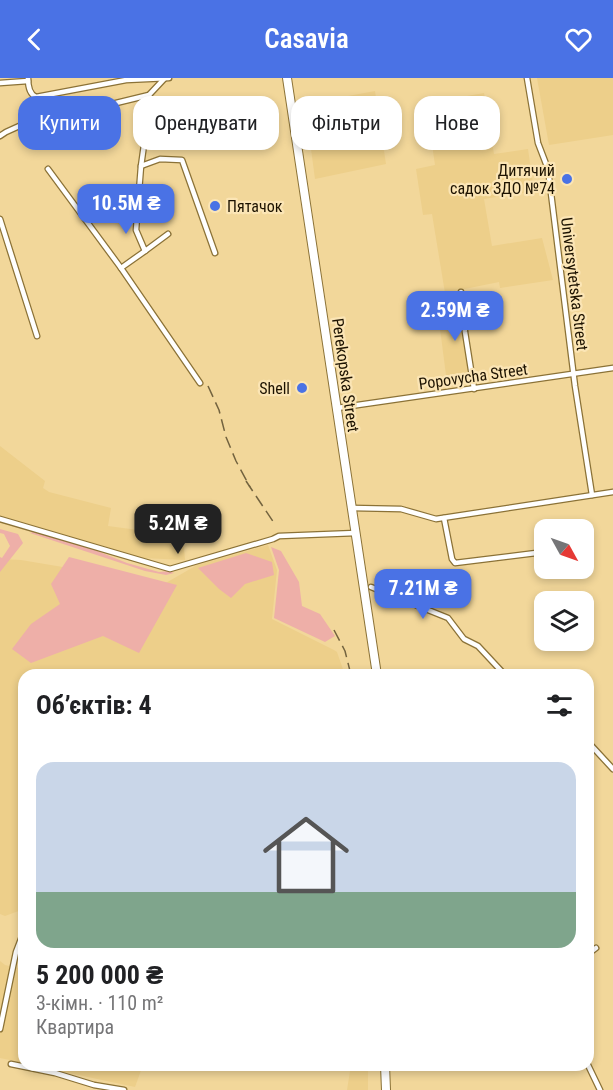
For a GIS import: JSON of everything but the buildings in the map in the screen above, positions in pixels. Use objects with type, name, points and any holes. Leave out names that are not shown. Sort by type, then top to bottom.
[{"type":"main road","name":"Perekopska Street","points":[[287,78],[376,669]]},
{"type":"main road","points":[[385,1071],[386,1090]]},
{"type":"street","points":[[0,83],[28,79],[30,92],[36,97],[126,79],[167,78]]},
{"type":"street","points":[[0,136],[37,118],[112,104],[149,94],[167,78]]},
{"type":"street","name":"Universytetska Street","points":[[527,78],[538,143],[548,169],[575,386],[592,495]]},
{"type":"street","points":[[145,251],[136,230],[149,94]]},
{"type":"street","points":[[141,166],[160,159],[182,160],[215,253]]},
{"type":"street","points":[[48,169],[121,268],[200,383]]},
{"type":"street","points":[[0,219],[38,336]]},
{"type":"street","points":[[121,268],[168,234]]},
{"type":"street","points":[[461,292],[474,389]]},
{"type":"street","name":"Popovycha Street","points":[[337,408],[613,368]]},
{"type":"street","points":[[352,508],[401,509],[434,519],[613,492]]},
{"type":"street","points":[[444,518],[454,563],[534,553]]},
{"type":"street","points":[[0,519],[170,568],[279,536],[356,533]]},
{"type":"street","points":[[371,587],[448,618],[464,639],[478,646],[499,669]]},
{"type":"street","points":[[594,748],[613,769]]},
{"type":"street","points":[[0,1029],[18,947]]},
{"type":"street","points":[[11,1064],[18,1065]]},
{"type":"street","points":[[46,1071],[94,1085],[124,1090]]},
{"type":"street","points":[[591,1071],[600,1090]]},
{"type":"shaded area","points":[[537,78],[613,78],[613,135],[549,145]]},
{"type":"shaded area","points":[[375,91],[376,96],[348,96]]},
{"type":"shaded area","points":[[484,93],[484,96],[467,96]]},
{"type":"shaded area","points":[[528,149],[534,191],[484,199],[492,246],[542,238],[553,280],[500,288],[499,282],[445,293],[432,214],[423,215],[416,169],[435,165],[433,150],[493,150],[494,154]]},
{"type":"shaded area","points":[[311,150],[384,150],[386,164],[315,179]]},
{"type":"shaded area","points":[[460,310],[470,380],[447,383],[438,313]]},
{"type":"shaded area","points":[[0,446],[45,481],[43,488],[49,492],[111,508],[108,526],[183,536],[185,560],[142,558],[0,516]]},
{"type":"shaded area","points":[[0,529],[18,534],[23,543],[0,572],[0,557],[2,558],[10,546],[4,534],[0,533]]},
{"type":"shaded area","points":[[30,533],[90,548],[127,563],[159,572],[174,573],[166,575],[145,571]]},
{"type":"shaded area","points":[[268,545],[277,570],[272,619],[337,652],[343,669],[18,669],[18,911],[5,916],[0,914],[0,559],[21,560],[164,584],[197,565]]},
{"type":"shaded area","points":[[271,547],[281,551],[299,582],[302,606],[320,614],[335,636],[325,642],[274,618],[279,570]]},
{"type":"shaded area","points":[[246,553],[272,562],[274,575],[245,584],[231,598],[198,568]]},
{"type":"shaded area","points":[[69,557],[177,585],[139,653],[103,636],[31,663],[12,649],[31,624],[60,604],[51,584]]},
{"type":"shaded area","points":[[0,961],[5,965],[18,968],[18,1062],[0,1058]]},
{"type":"shaded area","points":[[59,1071],[141,1071],[135,1087]]},
{"type":"shaded area","points":[[350,1071],[368,1071],[368,1090],[347,1090]]},
{"type":"railway","points":[[208,386],[219,410],[226,437],[250,487]]},
{"type":"railway","points":[[246,481],[274,523]]},
{"type":"railway","points":[[334,630],[345,651],[350,669]]},
{"type":"place","name":"Дитячий садок ЗДО №74","points":[[567,179]]},
{"type":"place","name":"Пятачок","points":[[215,206]]},
{"type":"place","name":"Shell","points":[[302,388]]}]
